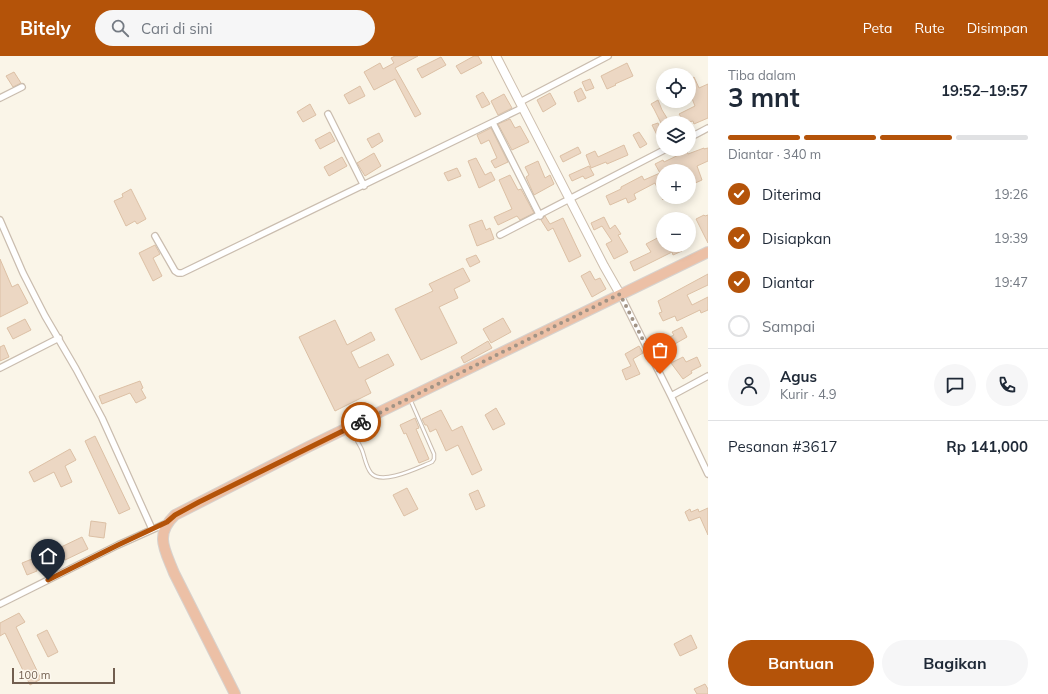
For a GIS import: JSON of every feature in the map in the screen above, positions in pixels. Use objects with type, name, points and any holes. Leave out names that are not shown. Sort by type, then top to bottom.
[{"type":"highway","points":[[235,694],[174,573],[166,553],[162,538],[163,529],[167,522],[175,515],[199,502],[708,252]]},
{"type":"street","points":[[496,56],[604,266],[620,294],[708,474]]},
{"type":"street","points":[[154,236],[175,271],[180,274],[493,123],[521,105],[608,56]]},
{"type":"street","points":[[0,98],[22,87]]},
{"type":"street","points":[[328,114],[364,186]]},
{"type":"street","points":[[493,123],[540,216]]},
{"type":"street","points":[[696,134],[708,128]]},
{"type":"street","points":[[500,235],[540,216],[596,184],[656,154]]},
{"type":"street","points":[[0,220],[45,316],[59,338],[102,418],[152,529]]},
{"type":"street","points":[[0,368],[59,338]]},
{"type":"street","points":[[671,396],[708,376]]},
{"type":"street","points":[[0,604],[167,522]]},
{"type":"lane","points":[[350,428],[362,450],[370,472],[374,476],[393,476],[432,462],[434,459],[434,454],[410,399]]},
{"type":"building","points":[[395,56],[418,56],[395,68],[421,114],[415,117],[395,79],[374,90],[364,72],[380,63],[383,69],[394,63],[391,58]]},
{"type":"building","points":[[474,56],[478,56],[482,63],[461,74],[456,66]]},
{"type":"building","points":[[441,57],[446,65],[422,78],[417,69]]},
{"type":"building","points":[[627,63],[633,76],[607,89],[601,76]]},
{"type":"building","points":[[14,72],[21,83],[13,87],[6,76]]},
{"type":"building","points":[[590,79],[594,88],[586,91],[582,82]]},
{"type":"building","points":[[696,81],[699,88],[708,84],[708,118],[696,123],[696,116],[680,116],[679,114],[691,108],[696,108]]},
{"type":"building","points":[[360,86],[365,96],[349,104],[344,95]]},
{"type":"building","points":[[581,88],[586,98],[578,102],[574,92]]},
{"type":"building","points":[[483,92],[490,104],[482,108],[476,96]]},
{"type":"building","points":[[550,93],[556,104],[543,112],[537,100]]},
{"type":"building","points":[[504,94],[512,108],[498,115],[491,101]]},
{"type":"building","points":[[656,101],[656,108],[661,108],[666,116],[658,116],[651,104]]},
{"type":"building","points":[[310,104],[316,115],[303,122],[297,112]]},
{"type":"building","points":[[510,119],[515,128],[520,126],[529,142],[512,150],[498,124]]},
{"type":"building","points":[[656,124],[656,133],[652,125]]},
{"type":"building","points":[[491,128],[508,162],[495,168],[491,161],[497,158],[489,140],[481,144],[477,135]]},
{"type":"building","points":[[330,132],[335,141],[320,149],[315,140]]},
{"type":"building","points":[[639,132],[647,144],[640,148],[633,135]]},
{"type":"building","points":[[379,133],[383,141],[372,148],[367,139]]},
{"type":"building","points":[[624,145],[628,155],[607,164],[606,162],[591,168],[586,155],[595,151],[598,157]]},
{"type":"building","points":[[578,147],[581,153],[563,162],[560,156]]},
{"type":"building","points":[[708,148],[708,161],[697,166],[702,180],[696,183],[696,164],[656,164],[656,166],[655,164],[663,160],[664,162],[677,156],[696,156],[696,151]]},
{"type":"building","points":[[374,153],[381,166],[365,176],[357,163]]},
{"type":"building","points":[[342,157],[347,166],[329,176],[324,167]]},
{"type":"building","points":[[476,158],[485,175],[491,172],[495,180],[479,188],[468,161]]},
{"type":"building","points":[[538,161],[545,178],[550,175],[554,184],[534,195],[526,177],[529,175],[525,167]]},
{"type":"building","points":[[589,166],[594,175],[585,179],[583,176],[572,181],[569,175]]},
{"type":"building","points":[[457,168],[461,176],[448,181],[444,173]]},
{"type":"building","points":[[510,175],[518,190],[521,189],[534,213],[520,220],[517,216],[498,225],[494,217],[512,209],[499,180]]},
{"type":"building","points":[[656,175],[656,185],[655,183],[634,194],[636,199],[628,203],[626,198],[610,205],[606,196],[642,176],[644,180]]},
{"type":"building","points":[[131,189],[146,219],[137,224],[135,221],[126,226],[114,201],[123,197],[122,194]]},
{"type":"building","points":[[704,215],[708,215],[708,243],[696,219]]},
{"type":"building","points":[[545,216],[550,224],[563,218],[581,256],[569,262],[553,228],[548,231],[541,220]]},
{"type":"building","points":[[604,217],[610,229],[615,225],[621,234],[618,235],[628,252],[614,259],[606,244],[612,241],[602,226],[594,230],[591,223]]},
{"type":"building","points":[[482,220],[486,230],[490,228],[494,239],[477,246],[469,225]]},
{"type":"building","points":[[656,239],[656,252],[672,252],[634,271],[630,262],[651,252],[646,244]]},
{"type":"building","points":[[155,245],[160,254],[153,258],[162,276],[153,281],[139,253]]},
{"type":"building","points":[[672,252],[680,252],[673,255]]},
{"type":"building","points":[[476,255],[480,262],[470,267],[466,259]]},
{"type":"building","points":[[0,259],[12,287],[18,284],[28,303],[0,317]]},
{"type":"building","points":[[463,268],[470,281],[454,289],[458,298],[439,307],[457,343],[421,360],[395,309],[433,291],[429,284]]},
{"type":"building","points":[[590,271],[595,280],[600,278],[606,289],[592,297],[581,276]]},
{"type":"building","points":[[708,274],[708,285],[687,295],[692,305],[708,297],[708,310],[701,313],[700,310],[677,321],[675,316],[663,321],[659,313],[662,312],[658,301]]},
{"type":"building","points":[[503,318],[511,332],[491,343],[483,329]]},
{"type":"building","points":[[25,319],[31,330],[13,339],[7,328]]},
{"type":"building","points":[[335,320],[347,345],[371,332],[375,340],[351,352],[359,368],[388,354],[394,365],[365,380],[371,393],[335,411],[299,337]]},
{"type":"building","points":[[682,327],[687,337],[666,349],[662,341],[674,335],[672,332]]},
{"type":"building","points":[[488,341],[492,348],[464,363],[461,357]]},
{"type":"building","points":[[4,345],[9,357],[0,361],[0,347]]},
{"type":"building","points":[[639,346],[643,353],[633,359],[640,374],[626,380],[622,370],[631,366],[625,354]]},
{"type":"building","points":[[683,357],[686,362],[697,357],[701,366],[691,371],[692,373],[683,379],[671,363]]},
{"type":"building","points":[[140,381],[143,388],[141,389],[146,398],[136,403],[130,393],[102,404],[99,396]]},
{"type":"building","points":[[496,408],[505,424],[493,430],[485,415]]},
{"type":"building","points":[[441,410],[452,431],[462,426],[482,470],[472,475],[458,445],[446,451],[436,429],[430,432],[427,425],[425,425],[422,419]]},
{"type":"building","points":[[415,418],[419,428],[416,429],[429,459],[419,463],[406,433],[404,434],[400,425]]},
{"type":"building","points":[[95,436],[130,509],[119,514],[85,441]]},
{"type":"building","points":[[70,449],[76,460],[65,466],[72,482],[61,487],[54,472],[34,482],[29,472]]},
{"type":"building","points":[[407,488],[418,509],[404,516],[393,495]]},
{"type":"building","points":[[478,490],[485,506],[476,510],[469,494]]},
{"type":"building","points":[[708,508],[708,535],[700,517],[689,521],[685,512],[690,509],[691,512],[698,509],[699,512]]},
{"type":"building","points":[[91,521],[106,523],[104,538],[89,536]]},
{"type":"building","points":[[82,537],[88,549],[65,560],[59,548]]},
{"type":"building","points":[[32,559],[37,571],[27,575],[22,563]]},
{"type":"building","points":[[19,613],[25,622],[16,627],[41,679],[30,685],[5,633],[0,636],[0,623]]},
{"type":"building","points":[[47,630],[58,652],[48,657],[37,635]]},
{"type":"building","points":[[691,635],[697,648],[680,656],[674,644]]},
{"type":"building","points":[[705,684],[708,689],[708,694],[697,694],[694,689]]},
{"type":"way so far","points":[[361,422],[620,294],[660,374]]},
{"type":"route","points":[[48,580],[167,522],[175,515],[199,502],[361,422]]}]
